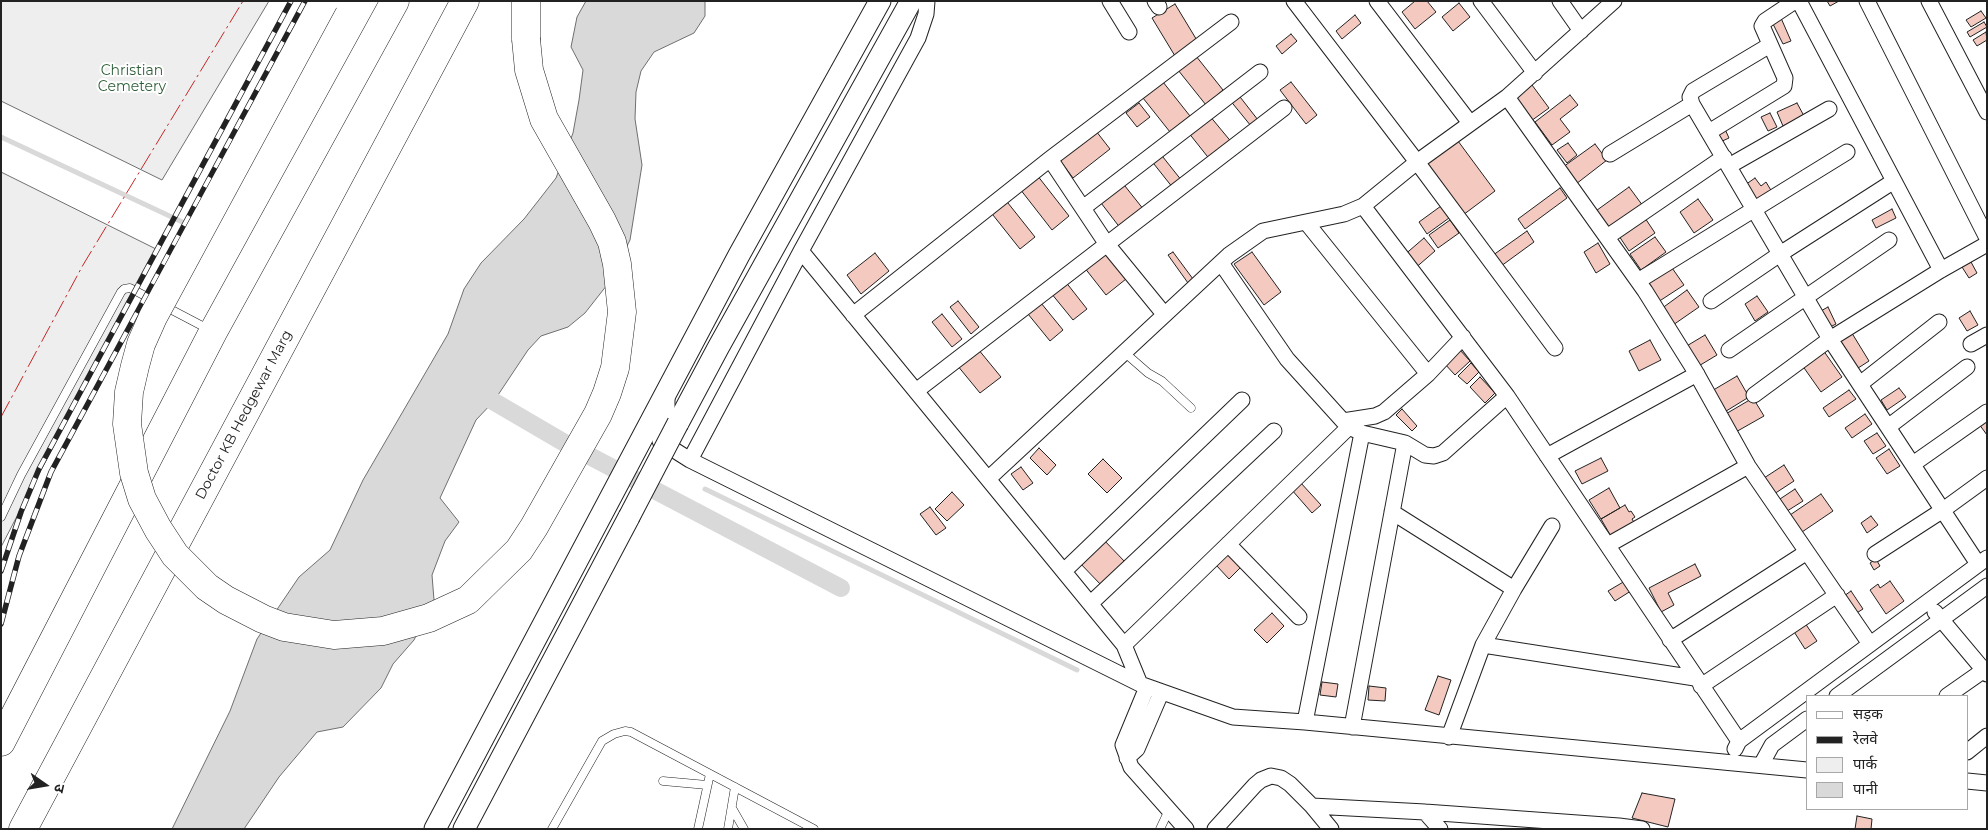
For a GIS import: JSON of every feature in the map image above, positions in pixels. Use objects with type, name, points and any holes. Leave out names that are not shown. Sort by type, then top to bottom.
[{"type":"highway","points":[[324,1],[153,317],[139,351],[129,400],[127,424],[130,450],[142,499],[175,555],[207,587],[226,600],[262,619],[284,627],[334,635],[383,631],[429,618],[468,600],[502,568],[519,550],[529,535],[598,414],[615,368],[622,312],[617,264],[612,242],[544,120],[529,70],[526,39],[526,1]]},
{"type":"highway","points":[[1,742],[213,332],[395,1]]},
{"type":"highway","name":"Doctor KB Hedgewar Marg","points":[[23,829],[465,1]]},
{"type":"main road","points":[[435,829],[739,255],[880,1]]},
{"type":"main road","points":[[464,829],[723,339],[911,1]]},
{"type":"street","points":[[690,460],[801,251],[918,38],[926,14],[927,1]]},
{"type":"street","points":[[1110,1],[1129,32]]},
{"type":"street","points":[[1294,1],[1417,162],[1555,348]]},
{"type":"street","points":[[1378,1],[1470,123]]},
{"type":"street","points":[[1481,1],[1536,73]]},
{"type":"street","points":[[1560,1],[1582,31]]},
{"type":"street","points":[[988,479],[1164,314],[1221,263],[1262,231],[1344,214],[1363,206],[1417,162],[1507,97],[1536,73],[1614,1]]},
{"type":"street","points":[[1709,132],[1784,86],[1785,78],[1762,26],[1763,22],[1795,1]]},
{"type":"street","points":[[1799,1],[1941,270]]},
{"type":"street","points":[[1867,1],[1987,238]]},
{"type":"street","points":[[1929,1],[1987,112]]},
{"type":"street","points":[[853,315],[1050,160],[1231,22]]},
{"type":"street","points":[[1770,45],[1693,91],[1690,97],[1692,104],[1830,339],[1943,510],[1983,561],[1934,612],[1838,695]]},
{"type":"street","points":[[1082,208],[1260,72]]},
{"type":"street","points":[[1507,97],[1638,281],[1697,374],[1748,466],[1870,644]]},
{"type":"street","points":[[1610,154],[1692,104]]},
{"type":"street","points":[[916,391],[1284,108]]},
{"type":"street","points":[[1607,237],[1726,161],[1830,109]]},
{"type":"street","points":[[1638,281],[1847,152]]},
{"type":"street","points":[[1050,160],[1106,243],[1164,314]]},
{"type":"street","points":[[1711,301],[1894,181]]},
{"type":"street","points":[[1363,206],[1508,396],[1739,741]]},
{"type":"street","points":[[1306,222],[1428,374]]},
{"type":"street","points":[[1729,350],[1806,299],[1889,240]]},
{"type":"street","points":[[1754,395],[1830,339],[1941,270],[1987,244]]},
{"type":"street","points":[[801,251],[1124,644],[1150,693],[1129,751],[1131,767],[1186,829]]},
{"type":"street","points":[[1221,263],[1287,359],[1351,427],[1405,443],[1425,455],[1434,456],[1443,453],[1508,396]]},
{"type":"street","points":[[1860,384],[1939,322]]},
{"type":"street","points":[[1971,344],[1987,335]]},
{"type":"street","points":[[1124,644],[1351,427],[1384,412],[1428,374],[1463,337]]},
{"type":"street","points":[[1888,427],[1967,367]]},
{"type":"street","points":[[1547,456],[1697,374]]},
{"type":"street","points":[[667,393],[667,411],[659,438],[660,441],[690,460],[1150,693],[1233,717],[1305,722],[1806,770]]},
{"type":"street","points":[[1064,571],[1242,400]]},
{"type":"street","points":[[1913,464],[1987,412]]},
{"type":"street","points":[[1305,722],[1351,427]]},
{"type":"street","points":[[1091,603],[1274,431]]},
{"type":"street","points":[[1352,727],[1405,443]]},
{"type":"street","points":[[1608,545],[1748,466]]},
{"type":"street","points":[[1875,554],[1943,510],[1987,478]]},
{"type":"street","points":[[1392,512],[1514,589]]},
{"type":"street","points":[[1449,737],[1483,645],[1552,526]]},
{"type":"street","points":[[1228,544],[1299,617]]},
{"type":"street","points":[[1670,640],[1807,552]]},
{"type":"street","points":[[1730,762],[1739,741],[1870,644],[1987,586]]},
{"type":"street","points":[[1483,645],[1698,682],[1837,595]]},
{"type":"street","points":[[1934,612],[1986,671],[1949,695]]},
{"type":"street","points":[[1761,765],[1772,746],[1806,720]]},
{"type":"street","points":[[1968,751],[1987,736]]},
{"type":"street","points":[[1215,829],[1255,785],[1271,776],[1281,778],[1290,784],[1331,829]]},
{"type":"street","points":[[1968,781],[1987,783]]},
{"type":"street","points":[[1312,806],[1425,812],[1629,828]]},
{"type":"street","points":[[1425,812],[1440,829]]},
{"type":"lane","points":[[1,517],[21,476],[124,289],[130,288],[213,332]]},
{"type":"lane","points":[[1124,352],[1148,373],[1162,381],[1191,408]]},
{"type":"lane","points":[[552,829],[602,741],[614,734],[625,731],[632,732],[814,829]]},
{"type":"lane","points":[[698,829],[710,774]]},
{"type":"lane","points":[[663,781],[707,785]]},
{"type":"lane","points":[[728,829],[735,787]]},
{"type":"lane","points":[[732,808],[744,829]]},
{"type":"lane","points":[[1160,829],[1169,810]]},
{"type":"green space","name":"Christian Cemetery","points":[[1,1],[269,1],[162,180],[1,101]]},
{"type":"green space","points":[[1,172],[156,249],[1,547]]},
{"type":"water","points":[[586,1],[705,1],[705,16],[694,33],[654,52],[641,71],[636,92],[635,119],[642,165],[630,240],[607,285],[585,313],[568,327],[541,336],[528,350],[494,401],[476,420],[440,498],[459,522],[445,541],[432,575],[434,600],[414,640],[393,664],[381,688],[343,727],[317,732],[279,777],[244,829],[172,829],[230,711],[257,639],[299,577],[330,550],[363,480],[448,334],[464,289],[481,263],[524,219],[556,178],[573,133],[579,100],[583,70],[571,47],[577,17]]},
{"type":"building","points":[[1415,1],[1427,1],[1436,12],[1415,29],[1402,12]]},
{"type":"building","points":[[1827,1],[1839,1],[1830,6]]},
{"type":"building","points":[[1459,3],[1470,17],[1453,31],[1442,17]]},
{"type":"building","points":[[1175,4],[1198,42],[1175,56],[1152,18]]},
{"type":"building","points":[[1981,11],[1986,18],[1971,27],[1966,20]]},
{"type":"building","points":[[1355,15],[1361,23],[1342,39],[1336,31]]},
{"type":"building","points":[[1781,18],[1791,41],[1783,44],[1772,22]]},
{"type":"building","points":[[1984,22],[1987,27],[1970,37],[1967,32]]},
{"type":"building","points":[[1986,32],[1987,40],[1977,46],[1973,40]]},
{"type":"building","points":[[1291,34],[1297,41],[1282,54],[1276,46]]},
{"type":"building","points":[[1196,56],[1223,90],[1206,105],[1178,70]]},
{"type":"building","points":[[1163,82],[1190,116],[1170,132],[1143,98]]},
{"type":"building","points":[[1291,82],[1317,115],[1306,124],[1280,90]]},
{"type":"building","points":[[1532,85],[1549,108],[1531,121],[1515,99]]},
{"type":"building","points":[[1237,93],[1258,120],[1251,126],[1229,99]]},
{"type":"building","points":[[1570,95],[1578,105],[1560,119],[1570,132],[1552,145],[1535,122]]},
{"type":"building","points":[[1139,103],[1150,117],[1137,127],[1126,113]]},
{"type":"building","points":[[1797,103],[1804,116],[1783,126],[1777,112]]},
{"type":"building","points":[[1770,113],[1777,127],[1768,131],[1761,117]]},
{"type":"building","points":[[1209,115],[1233,144],[1211,161],[1188,132]]},
{"type":"building","points":[[1724,127],[1729,138],[1718,143],[1713,132]]},
{"type":"building","points":[[1096,131],[1110,149],[1073,178],[1059,159]]},
{"type":"building","points":[[1458,141],[1495,191],[1463,215],[1426,165]]},
{"type":"building","points":[[1568,143],[1577,155],[1567,163],[1557,150]]},
{"type":"building","points":[[1595,144],[1607,160],[1576,184],[1563,167]]},
{"type":"building","points":[[1159,152],[1182,181],[1173,188],[1150,159]]},
{"type":"building","points":[[1037,175],[1069,216],[1052,230],[1020,189]]},
{"type":"building","points":[[1755,178],[1761,186],[1766,182],[1772,192],[1757,203],[1745,185]]},
{"type":"building","points":[[1121,181],[1144,210],[1121,229],[1098,199]]},
{"type":"building","points":[[1629,187],[1643,206],[1608,232],[1593,213]]},
{"type":"building","points":[[1560,188],[1567,198],[1525,229],[1518,219]]},
{"type":"building","points":[[1004,198],[1035,237],[1020,249],[989,210]]},
{"type":"building","points":[[1698,199],[1713,220],[1694,233],[1680,212]]},
{"type":"building","points":[[1441,206],[1449,218],[1427,234],[1419,222]]},
{"type":"building","points":[[1892,209],[1896,218],[1876,228],[1872,220]]},
{"type":"building","points":[[1643,215],[1655,233],[1629,251],[1617,233]]},
{"type":"building","points":[[1450,220],[1459,233],[1438,248],[1429,235]]},
{"type":"building","points":[[1527,231],[1534,242],[1497,269],[1489,258]]},
{"type":"building","points":[[1655,237],[1666,252],[1641,270],[1630,254]]},
{"type":"building","points":[[1424,238],[1435,251],[1413,270],[1402,257]]},
{"type":"building","points":[[1598,243],[1610,264],[1596,273],[1584,252]]},
{"type":"building","points":[[1103,251],[1126,279],[1106,295],[1084,267]]},
{"type":"building","points":[[1173,252],[1193,279],[1188,283],[1168,255]]},
{"type":"building","points":[[1252,252],[1281,292],[1264,305],[1234,264]]},
{"type":"building","points":[[875,253],[889,271],[861,294],[847,275]]},
{"type":"building","points":[[1971,262],[1977,273],[1969,278],[1962,267]]},
{"type":"building","points":[[1670,265],[1684,285],[1658,302],[1645,283]]},
{"type":"building","points":[[1065,281],[1087,309],[1073,320],[1051,293]]},
{"type":"building","points":[[1687,290],[1699,307],[1673,325],[1661,309]]},
{"type":"building","points":[[1757,296],[1768,312],[1755,321],[1745,304]]},
{"type":"building","points":[[958,301],[979,327],[971,334],[950,307]]},
{"type":"building","points":[[1041,303],[1063,330],[1050,341],[1028,314]]},
{"type":"building","points":[[1828,307],[1836,324],[1828,328],[1819,312]]},
{"type":"building","points":[[1970,311],[1978,325],[1967,331],[1959,318]]},
{"type":"building","points":[[942,314],[962,339],[952,347],[932,322]]},
{"type":"building","points":[[1850,330],[1869,361],[1855,370],[1836,339]]},
{"type":"building","points":[[1705,335],[1717,355],[1697,367],[1685,347]]},
{"type":"building","points":[[1650,340],[1661,360],[1639,371],[1629,351]]},
{"type":"building","points":[[978,349],[1001,377],[980,393],[957,365]]},
{"type":"building","points":[[1459,349],[1470,361],[1455,375],[1444,363]]},
{"type":"building","points":[[1823,350],[1842,377],[1821,392],[1802,365]]},
{"type":"building","points":[[1471,363],[1479,372],[1467,384],[1458,376]]},
{"type":"building","points":[[1737,376],[1749,397],[1723,413],[1710,392]]},
{"type":"building","points":[[1480,377],[1495,393],[1485,403],[1470,387]]},
{"type":"building","points":[[1899,388],[1906,397],[1887,410],[1881,400]]},
{"type":"building","points":[[1849,390],[1856,399],[1829,417],[1823,408]]},
{"type":"building","points":[[1753,398],[1764,416],[1734,433],[1724,415]]},
{"type":"building","points":[[1402,409],[1417,426],[1412,431],[1396,415]]},
{"type":"building","points":[[1865,414],[1872,424],[1852,438],[1845,428]]},
{"type":"building","points":[[1987,418],[1987,435],[1979,424]]},
{"type":"building","points":[[1877,433],[1886,446],[1873,454],[1864,441]]},
{"type":"building","points":[[1039,448],[1056,465],[1047,475],[1030,458]]},
{"type":"building","points":[[1889,449],[1900,466],[1887,474],[1876,458]]},
{"type":"building","points":[[1601,458],[1608,471],[1582,484],[1575,471]]},
{"type":"building","points":[[1103,459],[1122,478],[1107,493],[1088,474]]},
{"type":"building","points":[[1784,465],[1794,481],[1774,494],[1764,478]]},
{"type":"building","points":[[1021,467],[1033,483],[1023,490],[1011,474]]},
{"type":"building","points":[[1300,482],[1321,505],[1312,513],[1291,489]]},
{"type":"building","points":[[1609,488],[1620,508],[1601,519],[1589,500]]},
{"type":"building","points":[[1795,489],[1803,501],[1784,513],[1777,501]]},
{"type":"building","points":[[952,492],[964,505],[947,521],[935,509]]},
{"type":"building","points":[[1821,494],[1833,511],[1802,532],[1790,515]]},
{"type":"building","points":[[1625,505],[1635,517],[1632,519],[1635,524],[1612,538],[1601,519]]},
{"type":"building","points":[[930,507],[946,528],[936,535],[920,514]]},
{"type":"building","points":[[1871,516],[1878,525],[1867,533],[1861,523]]},
{"type":"building","points":[[1102,538],[1126,563],[1102,586],[1078,561]]},
{"type":"building","points":[[1229,553],[1242,566],[1229,579],[1216,565]]},
{"type":"building","points":[[1876,559],[1880,566],[1874,570],[1870,563]]},
{"type":"building","points":[[1695,564],[1701,576],[1668,593],[1674,605],[1661,612],[1649,588]]},
{"type":"building","points":[[1625,581],[1634,589],[1615,601],[1608,591]]},
{"type":"building","points":[[1890,581],[1904,601],[1886,614],[1870,590],[1878,584],[1880,588]]},
{"type":"building","points":[[1851,591],[1863,609],[1855,614],[1844,596]]},
{"type":"building","points":[[1272,613],[1284,626],[1267,643],[1254,630]]},
{"type":"building","points":[[1803,620],[1817,641],[1805,649],[1791,627]]},
{"type":"building","points":[[1438,676],[1451,680],[1439,715],[1425,710]]},
{"type":"building","points":[[1322,682],[1338,684],[1336,697],[1320,695]]},
{"type":"building","points":[[1369,686],[1386,688],[1385,701],[1368,700]]},
{"type":"building","points":[[1642,793],[1675,799],[1668,827],[1632,818]]},
{"type":"building","points":[[1857,816],[1872,819],[1871,829],[1855,829]]},
{"type":"waterway","points":[[1,137],[193,227]]},
{"type":"waterway","points":[[474,390],[563,442],[841,588]]},
{"type":"waterway","points":[[705,489],[1077,670]]},
{"type":"railway","points":[[1,571],[21,512],[39,469],[291,1]]},
{"type":"railway","points":[[1,624],[19,556],[51,472],[305,1]]},
{"type":"power","points":[[1,417],[83,265],[243,1]]}]
